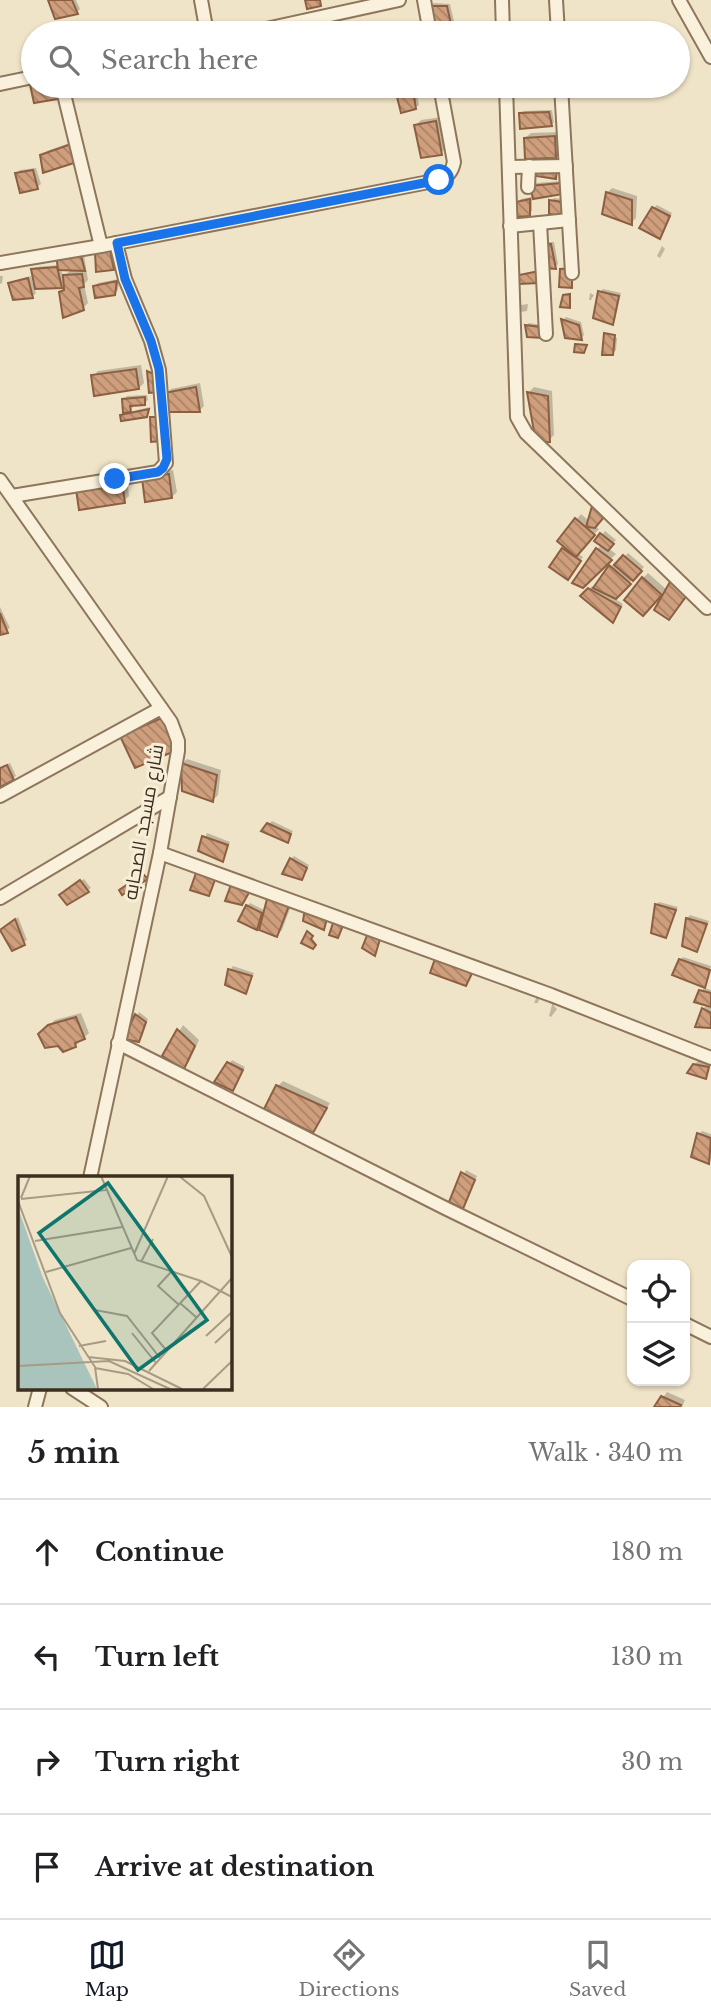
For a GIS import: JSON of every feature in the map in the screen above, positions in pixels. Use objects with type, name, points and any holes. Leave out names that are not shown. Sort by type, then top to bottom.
[{"type":"street","points":[[201,0],[205,21]]},
{"type":"street","points":[[303,21],[399,0]]},
{"type":"street","points":[[424,0],[428,21]]},
{"type":"street","points":[[502,0],[503,21]]},
{"type":"street","points":[[555,0],[557,21]]},
{"type":"street","points":[[679,0],[711,57]]},
{"type":"street","points":[[0,84],[21,80]]},
{"type":"street","points":[[65,98],[102,246]]},
{"type":"street","points":[[0,263],[102,246],[439,180],[448,176],[454,162],[442,98]]},
{"type":"street","points":[[506,98],[516,404],[521,425],[526,433],[707,608]]},
{"type":"street","points":[[562,98],[572,273]]},
{"type":"street","points":[[528,187],[529,166]]},
{"type":"street","points":[[509,167],[566,166]]},
{"type":"street","points":[[510,226],[569,220]]},
{"type":"street","points":[[540,223],[546,334]]},
{"type":"street","points":[[12,496],[158,472],[166,463],[159,369],[151,341],[125,279],[117,243]]},
{"type":"street","name":"شارع مسجد الصحابه","points":[[0,480],[171,722],[178,741],[160,853],[90,1176]]},
{"type":"street","points":[[0,796],[161,708]]},
{"type":"street","points":[[0,898],[170,797]]},
{"type":"street","points":[[160,853],[551,995],[711,1058]]},
{"type":"street","points":[[118,1043],[627,1297]]},
{"type":"street","points":[[690,1326],[711,1337]]},
{"type":"street","points":[[35,1407],[39,1390]]},
{"type":"street","points":[[75,1390],[101,1407]]},
{"type":"building","points":[[48,0],[72,0],[78,14],[55,19]]},
{"type":"building","points":[[305,0],[320,0],[321,6],[307,9]]},
{"type":"building","points":[[429,6],[447,6],[450,21],[430,21]]},
{"type":"building","points":[[33,98],[58,99],[34,103]]},
{"type":"building","points":[[397,98],[414,98],[416,109],[401,113]]},
{"type":"building","points":[[549,112],[552,126],[520,129],[519,113]]},
{"type":"building","points":[[436,121],[442,155],[421,158],[414,125]]},
{"type":"building","points":[[555,136],[556,158],[525,159],[524,138]]},
{"type":"building","points":[[74,143],[77,162],[43,173],[40,155]]},
{"type":"building","points":[[535,167],[557,169],[556,179],[536,176]]},
{"type":"building","points":[[33,170],[38,189],[20,193],[15,173]]},
{"type":"building","points":[[561,183],[563,194],[533,199],[530,186]]},
{"type":"building","points":[[606,192],[632,200],[632,225],[602,214]]},
{"type":"building","points":[[530,199],[530,216],[517,217],[516,202]]},
{"type":"building","points":[[549,200],[562,202],[564,216],[549,214]]},
{"type":"building","points":[[652,207],[670,216],[660,239],[639,228]]},
{"type":"building","points":[[543,244],[551,244],[556,269],[542,268]]},
{"type":"building","points":[[110,250],[114,270],[96,272],[95,252]]},
{"type":"building","points":[[80,252],[85,271],[58,270],[56,253]]},
{"type":"building","points":[[57,267],[62,288],[35,289],[31,269]]},
{"type":"building","points":[[572,268],[572,288],[559,287],[560,269]]},
{"type":"building","points":[[539,271],[539,283],[519,284],[519,275]]},
{"type":"building","points":[[82,274],[84,287],[79,288],[84,310],[63,318],[59,292],[64,290],[63,275]]},
{"type":"building","points":[[28,278],[33,298],[13,300],[8,283]]},
{"type":"building","points":[[117,281],[115,295],[95,298],[93,286]]},
{"type":"building","points":[[598,291],[619,296],[613,325],[593,318]]},
{"type":"building","points":[[570,294],[570,308],[560,307],[563,295]]},
{"type":"building","points":[[561,319],[579,325],[582,340],[565,338]]},
{"type":"building","points":[[525,325],[541,327],[542,338],[527,337]]},
{"type":"building","points":[[604,333],[615,335],[613,355],[602,355]]},
{"type":"building","points":[[575,344],[587,345],[584,353],[574,352]]},
{"type":"building","points":[[136,369],[139,389],[94,396],[91,375]]},
{"type":"building","points":[[147,371],[158,376],[159,392],[149,393]]},
{"type":"building","points":[[196,387],[200,412],[169,412],[164,393]]},
{"type":"building","points":[[527,392],[548,396],[550,442],[536,443]]},
{"type":"building","points":[[145,397],[145,405],[130,406],[131,412],[123,413],[122,399]]},
{"type":"building","points":[[149,409],[147,417],[121,421],[120,415]]},
{"type":"building","points":[[150,417],[160,417],[161,441],[151,442]]},
{"type":"building","points":[[169,474],[172,498],[145,502],[142,478]]},
{"type":"building","points":[[122,482],[125,503],[79,510],[76,489]]},
{"type":"building","points":[[592,506],[605,516],[595,528],[586,527]]},
{"type":"building","points":[[575,518],[595,535],[576,557],[557,541]]},
{"type":"building","points":[[600,533],[614,544],[608,551],[594,541]]},
{"type":"building","points":[[562,548],[581,561],[568,580],[549,567]]},
{"type":"building","points":[[596,548],[612,560],[583,588],[572,583]]},
{"type":"building","points":[[623,555],[642,571],[633,581],[614,565]]},
{"type":"building","points":[[609,565],[631,584],[616,599],[593,588]]},
{"type":"building","points":[[642,577],[662,595],[643,616],[624,600]]},
{"type":"building","points":[[671,580],[690,591],[669,620],[654,610]]},
{"type":"building","points":[[588,588],[621,607],[613,623],[580,596]]},
{"type":"building","points":[[0,613],[8,633],[0,635]]},
{"type":"building","points":[[164,717],[175,751],[135,768],[120,736]]},
{"type":"building","points":[[181,763],[217,775],[213,802],[182,791]]},
{"type":"building","points":[[7,765],[14,780],[0,787],[0,768]]},
{"type":"building","points":[[267,823],[291,834],[288,843],[261,831]]},
{"type":"building","points":[[202,836],[228,845],[223,862],[198,851]]},
{"type":"building","points":[[290,858],[307,868],[302,880],[282,874]]},
{"type":"building","points":[[197,870],[216,877],[209,896],[190,890]]},
{"type":"building","points":[[143,874],[148,879],[122,895],[119,890]]},
{"type":"building","points":[[80,880],[89,892],[67,905],[59,895]]},
{"type":"building","points":[[232,882],[251,889],[242,905],[225,901]]},
{"type":"building","points":[[268,895],[290,903],[277,937],[259,930]]},
{"type":"building","points":[[655,904],[676,910],[666,938],[651,933]]},
{"type":"building","points":[[246,905],[262,913],[257,930],[238,921]]},
{"type":"building","points":[[305,908],[327,918],[324,930],[303,921]]},
{"type":"building","points":[[686,918],[707,924],[697,952],[682,946]]},
{"type":"building","points":[[15,919],[25,945],[12,951],[0,930]]},
{"type":"building","points":[[334,920],[344,923],[338,938],[329,935]]},
{"type":"building","points":[[307,931],[313,936],[311,939],[316,945],[313,949],[301,943]]},
{"type":"building","points":[[368,933],[380,939],[375,956],[362,948]]},
{"type":"building","points":[[436,956],[474,969],[466,986],[430,973]]},
{"type":"building","points":[[679,959],[710,970],[705,988],[672,975]]},
{"type":"building","points":[[228,969],[252,976],[246,994],[225,985]]},
{"type":"building","points":[[699,990],[711,993],[711,1007],[694,1002]]},
{"type":"building","points":[[702,1008],[711,1013],[711,1028],[695,1027]]},
{"type":"building","points":[[135,1014],[146,1022],[139,1042],[124,1039]]},
{"type":"building","points":[[76,1017],[85,1039],[75,1043],[76,1047],[63,1052],[58,1046],[45,1048],[38,1034],[48,1025]]},
{"type":"building","points":[[177,1029],[195,1046],[184,1069],[162,1056]]},
{"type":"building","points":[[227,1062],[243,1070],[233,1091],[214,1082]]},
{"type":"building","points":[[693,1064],[709,1067],[706,1079],[687,1073]]},
{"type":"building","points":[[276,1085],[327,1108],[313,1133],[264,1109]]},
{"type":"building","points":[[697,1133],[711,1138],[709,1164],[691,1157]]},
{"type":"building","points":[[461,1172],[475,1180],[463,1209],[449,1202]]},
{"type":"building","points":[[661,1396],[681,1405],[680,1407],[654,1407]]},
{"type":"route","points":[[115,479],[158,472],[167,459],[156,354],[135,308],[119,260],[117,243],[439,180]]}]
